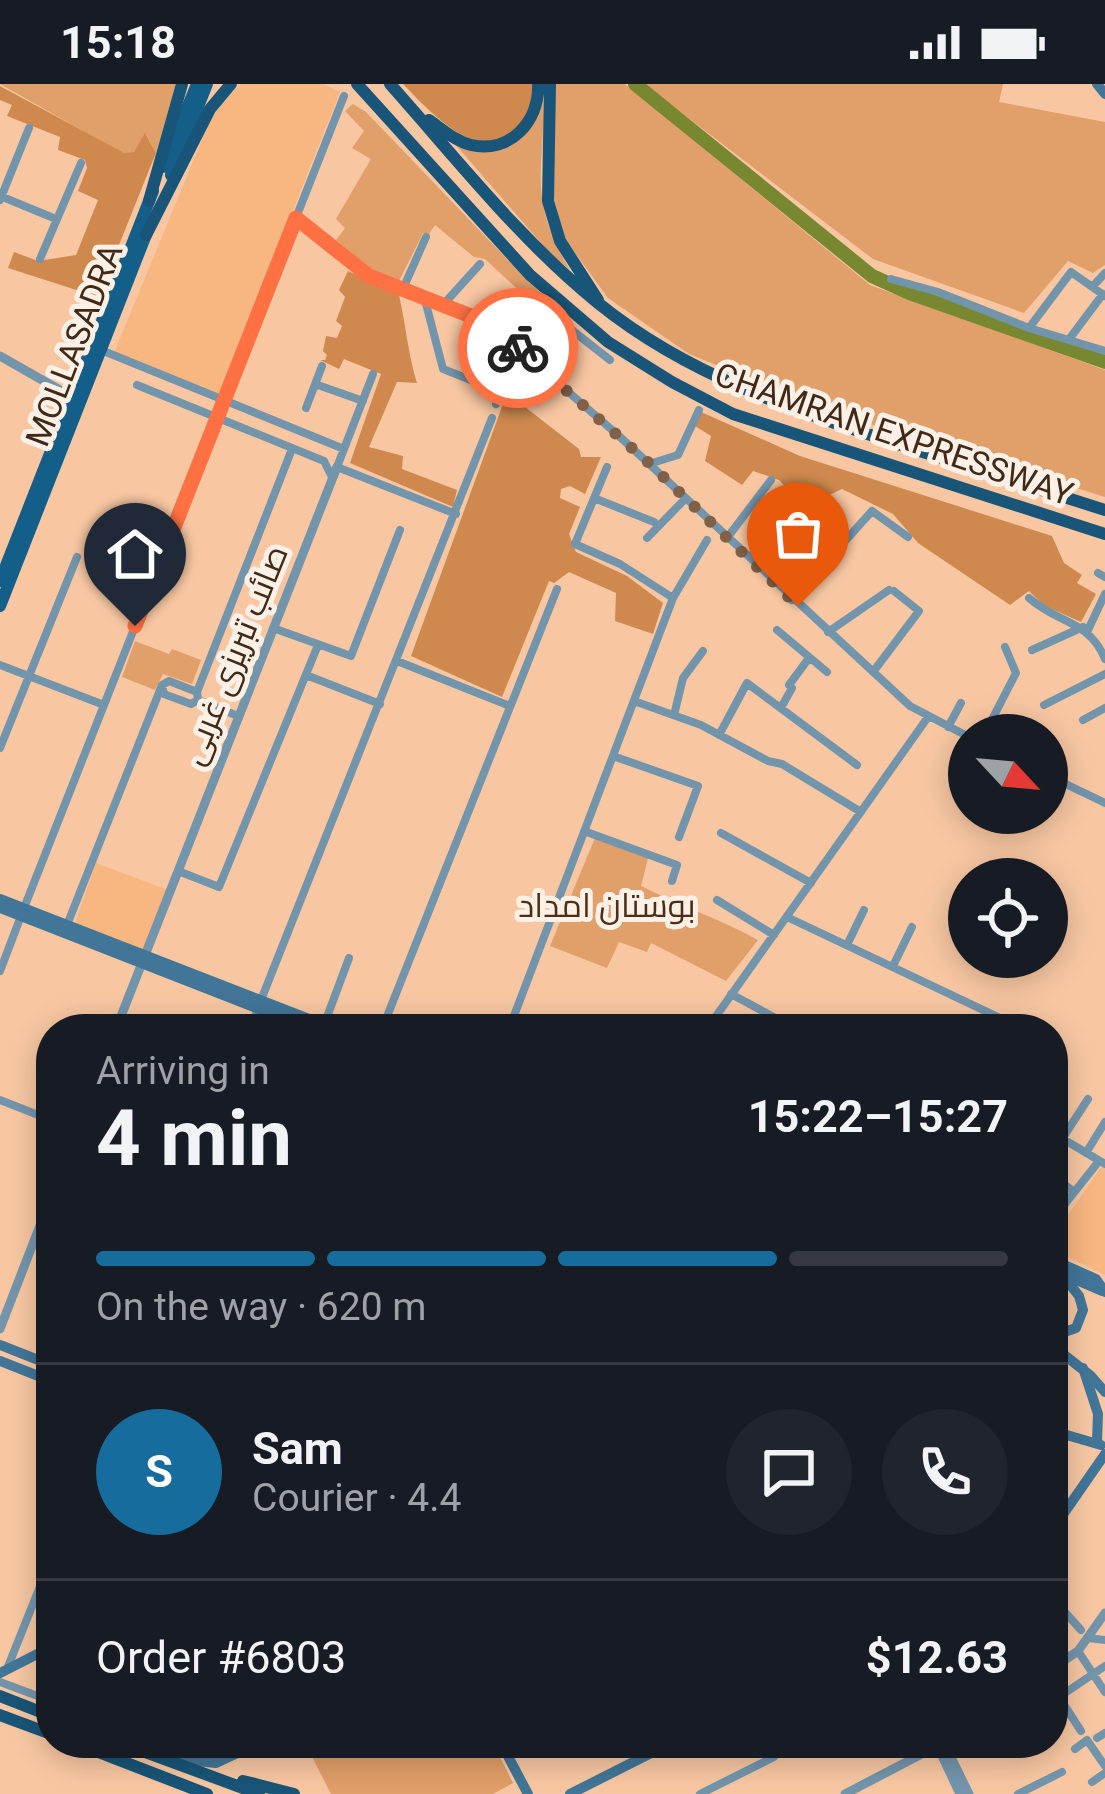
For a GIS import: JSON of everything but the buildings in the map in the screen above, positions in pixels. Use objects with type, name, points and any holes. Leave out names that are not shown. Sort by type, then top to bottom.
[{"type":"highway","points":[[149,201],[182,84]]},
{"type":"highway","points":[[146,235],[210,109],[231,84]]},
{"type":"highway","name":"CHAMRAN EXPRESSWAY","points":[[357,84],[561,304],[608,342],[672,382],[733,414],[801,438],[1105,534]]},
{"type":"highway","name":"CHAMRAN EXPRESSWAY","points":[[390,84],[555,264],[602,306],[680,358],[772,401],[1105,510]]},
{"type":"highway","points":[[411,108],[463,142],[491,146],[514,136],[529,122],[538,100],[538,84]]},
{"type":"highway","points":[[550,84],[548,202],[560,241],[602,306]]},
{"type":"highway","points":[[344,90],[383,112]]},
{"type":"highway","points":[[0,1696],[36,1710]]},
{"type":"highway","points":[[0,1715],[36,1728]]},
{"type":"highway","points":[[113,1758],[208,1794]]},
{"type":"highway","points":[[162,1758],[259,1794]]},
{"type":"highway","points":[[215,1777],[294,1794]]},
{"type":"main road","points":[[168,168],[197,84]]},
{"type":"main road","points":[[168,168],[207,84]]},
{"type":"main road","points":[[1096,84],[1105,94]]},
{"type":"main road","name":"MOLLASADRA","points":[[0,581],[149,201],[168,168]]},
{"type":"main road","name":"MOLLASADRA","points":[[0,606],[168,168]]},
{"type":"main road","points":[[0,899],[22,912],[278,1014]]},
{"type":"main road","points":[[0,908],[68,925],[142,959]]},
{"type":"main road","points":[[259,1005],[288,1014]]},
{"type":"main road","points":[[1068,1267],[1096,1279],[1105,1292]]},
{"type":"main road","points":[[1068,1276],[1105,1292]]},
{"type":"main road","points":[[1068,1287],[1084,1310],[1076,1328],[1068,1331]]},
{"type":"main road","points":[[0,1346],[36,1359]]},
{"type":"main road","points":[[1068,1357],[1105,1392]]},
{"type":"main road","points":[[0,1361],[36,1375]]},
{"type":"main road","points":[[1068,1504],[1102,1448],[1099,1419],[1083,1368]]},
{"type":"main road","points":[[1068,1436],[1102,1448]]},
{"type":"main road","points":[[1068,1518],[1105,1465]]},
{"type":"main road","points":[[2,1674],[36,1655]]},
{"type":"main road","points":[[175,1758],[210,1765],[226,1758]]},
{"type":"main road","points":[[509,1758],[527,1794]]},
{"type":"main road","points":[[554,1794],[626,1758]]},
{"type":"main road","points":[[570,1794],[641,1758]]},
{"type":"main road","points":[[169,1794],[185,1786]]},
{"type":"street","points":[[0,971],[344,90]]},
{"type":"street","points":[[29,128],[0,197],[56,219]]},
{"type":"street","points":[[40,259],[80,163]]},
{"type":"street","points":[[296,218],[354,266],[401,291],[486,322],[524,347],[872,672],[928,717],[948,727]]},
{"type":"street","points":[[401,291],[426,237]]},
{"type":"street","points":[[442,306],[480,264]]},
{"type":"street","points":[[1029,328],[1071,272],[1104,295],[1070,338]]},
{"type":"street","points":[[1093,286],[1105,273]]},
{"type":"street","points":[[891,279],[1105,351]]},
{"type":"street","points":[[425,300],[443,369],[501,392]]},
{"type":"street","points":[[496,404],[548,308]]},
{"type":"street","points":[[524,347],[563,323],[610,360]]},
{"type":"street","points":[[100,350],[344,449]]},
{"type":"street","points":[[0,356],[72,397]]},
{"type":"street","points":[[306,408],[322,366]]},
{"type":"street","name":"صائب تبریزی غربی","points":[[122,1014],[373,374]]},
{"type":"street","points":[[315,384],[363,401]]},
{"type":"street","points":[[137,386],[324,461],[334,473],[456,514]]},
{"type":"street","points":[[650,464],[678,455],[699,410]]},
{"type":"street","points":[[256,1014],[492,418]]},
{"type":"street","points":[[162,685],[164,694],[179,701],[191,704],[198,696],[292,449]]},
{"type":"street","points":[[607,467],[575,544],[620,564],[673,598]]},
{"type":"street","points":[[727,538],[771,480]]},
{"type":"street","points":[[594,498],[654,522]]},
{"type":"street","points":[[647,538],[685,499]]},
{"type":"street","points":[[792,600],[872,511],[908,537]]},
{"type":"street","points":[[273,628],[350,656],[400,530]]},
{"type":"street","points":[[515,1014],[673,598],[706,540]]},
{"type":"street","points":[[0,748],[76,557]]},
{"type":"street","points":[[388,1014],[557,589]]},
{"type":"street","points":[[828,632],[891,590],[919,611],[872,672]]},
{"type":"street","points":[[1032,650],[1086,629],[1105,594]]},
{"type":"street","points":[[1029,598],[1045,612],[1086,629],[1105,659]]},
{"type":"street","points":[[777,630],[827,672]]},
{"type":"street","points":[[178,871],[219,887],[318,645]]},
{"type":"street","points":[[995,714],[1016,674],[1005,647]]},
{"type":"street","points":[[674,715],[683,677],[703,651]]},
{"type":"street","points":[[782,706],[792,688],[789,685],[809,658]]},
{"type":"street","points":[[397,661],[510,706]]},
{"type":"street","points":[[0,664],[104,705]]},
{"type":"street","points":[[1044,705],[1105,674]]},
{"type":"street","points":[[306,675],[380,704]]},
{"type":"street","points":[[68,925],[162,685],[169,681],[238,716]]},
{"type":"street","points":[[719,735],[747,683],[857,765]]},
{"type":"street","points":[[634,700],[782,764],[861,812]]},
{"type":"street","points":[[956,714],[961,703]]},
{"type":"street","points":[[1083,720],[1105,708]]},
{"type":"street","points":[[717,1014],[928,717]]},
{"type":"street","points":[[613,756],[698,786],[679,837]]},
{"type":"street","points":[[1068,785],[1105,803]]},
{"type":"street","points":[[584,831],[677,865],[672,881]]},
{"type":"street","points":[[722,833],[811,883]]},
{"type":"street","points":[[717,900],[774,934]]},
{"type":"street","points":[[848,945],[864,910]]},
{"type":"street","points":[[787,916],[992,1014]]},
{"type":"street","points":[[893,966],[912,927]]},
{"type":"street","points":[[333,1014],[349,958]]},
{"type":"street","points":[[731,994],[768,1014]]},
{"type":"street","points":[[1068,1124],[1088,1099]]},
{"type":"street","points":[[0,1100],[36,1114]]},
{"type":"street","points":[[1086,1153],[1105,1122]]},
{"type":"street","points":[[1068,1142],[1103,1163],[1068,1200]]},
{"type":"street","points":[[1068,1187],[1074,1192]]},
{"type":"street","points":[[0,1329],[36,1236]]},
{"type":"street","points":[[36,1594],[2,1674],[36,1693]]},
{"type":"street","points":[[1068,1658],[1105,1613]]},
{"type":"street","points":[[1068,1615],[1085,1634],[1105,1640]]},
{"type":"street","points":[[1068,1652],[1105,1691]]},
{"type":"street","points":[[1068,1691],[1105,1666]]},
{"type":"street","points":[[1068,1707],[1093,1736],[1105,1770],[1092,1782]]},
{"type":"street","points":[[1075,1749],[1093,1736]]},
{"type":"street","points":[[700,1794],[772,1758]]},
{"type":"street","points":[[845,1794],[913,1758]]},
{"type":"street","points":[[946,1758],[964,1794]]},
{"type":"street","points":[[1018,1794],[1062,1772]]},
{"type":"shaded area","points":[[241,84],[323,84],[340,92],[219,396],[114,353],[213,113]]},
{"type":"shaded area","points":[[403,84],[534,84],[522,121],[509,137],[494,143],[460,134]]},
{"type":"shaded area","points":[[0,86],[124,153],[134,152],[145,133],[156,153],[98,297],[8,268],[14,252],[38,261],[76,255],[98,200],[78,191],[87,168],[85,160],[58,150],[60,137],[7,116],[12,105],[0,100]]},
{"type":"shaded area","points":[[348,271],[399,295],[417,383],[397,382],[369,447],[403,456],[402,469],[457,490],[453,507],[350,463],[381,374],[344,359],[339,369],[320,360],[327,355],[323,351],[326,336],[337,338],[342,326],[336,321],[345,297],[339,290]]},
{"type":"shaded area","points":[[507,393],[579,449],[581,457],[601,457],[585,494],[570,486],[561,489],[560,498],[580,507],[569,534],[576,552],[627,576],[663,603],[653,634],[615,621],[616,593],[569,572],[554,583],[549,581],[502,697],[411,656]]},
{"type":"shaded area","points":[[701,412],[800,456],[1052,536],[1064,563],[1082,575],[1077,583],[1096,594],[1081,622],[1043,605],[1029,591],[1010,605],[918,543],[893,514],[842,489],[799,501],[779,480],[753,471],[742,485],[705,461],[711,436],[695,426]]},
{"type":"shaded area","points":[[96,863],[168,890],[143,954],[74,926]]},
{"type":"shaded area","points":[[1101,1167],[1105,1169],[1105,1275],[1068,1257],[1068,1215]]},
{"type":"green space","points":[[0,84],[176,84],[156,153],[146,134],[134,152],[124,154]]},
{"type":"green space","points":[[555,84],[625,84],[870,285],[1105,370],[1105,497],[844,416],[689,354],[608,298],[565,239],[552,191]]},
{"type":"green space","points":[[644,84],[1003,84],[999,102],[1105,122],[1105,265],[1093,273],[1068,261],[1024,313],[873,259]]},
{"type":"green space","points":[[543,90],[542,200],[570,270],[454,143]]},
{"type":"green space","points":[[353,104],[567,317],[546,329],[539,309],[485,259],[474,257],[435,225],[429,234],[423,233],[399,281],[374,271],[336,240],[345,228],[336,219],[371,159],[352,148],[364,131],[345,111]]},
{"type":"green space","points":[[135,641],[201,660],[192,684],[163,674],[155,690],[122,677]]},
{"type":"green space","name":"بوستان امداد","points":[[595,838],[648,858],[641,886],[758,940],[726,981],[651,943],[647,952],[619,942],[607,968],[550,946]]},
{"type":"green space","points":[[313,1758],[500,1758],[513,1783],[493,1794],[331,1794]]},
{"type":"waterway","points":[[635,84],[872,276],[1105,362]]},
{"type":"way so far","points":[[518,348],[650,464],[798,606]]},
{"type":"route","points":[[135,626],[296,218],[369,276],[486,322],[518,348]]}]
